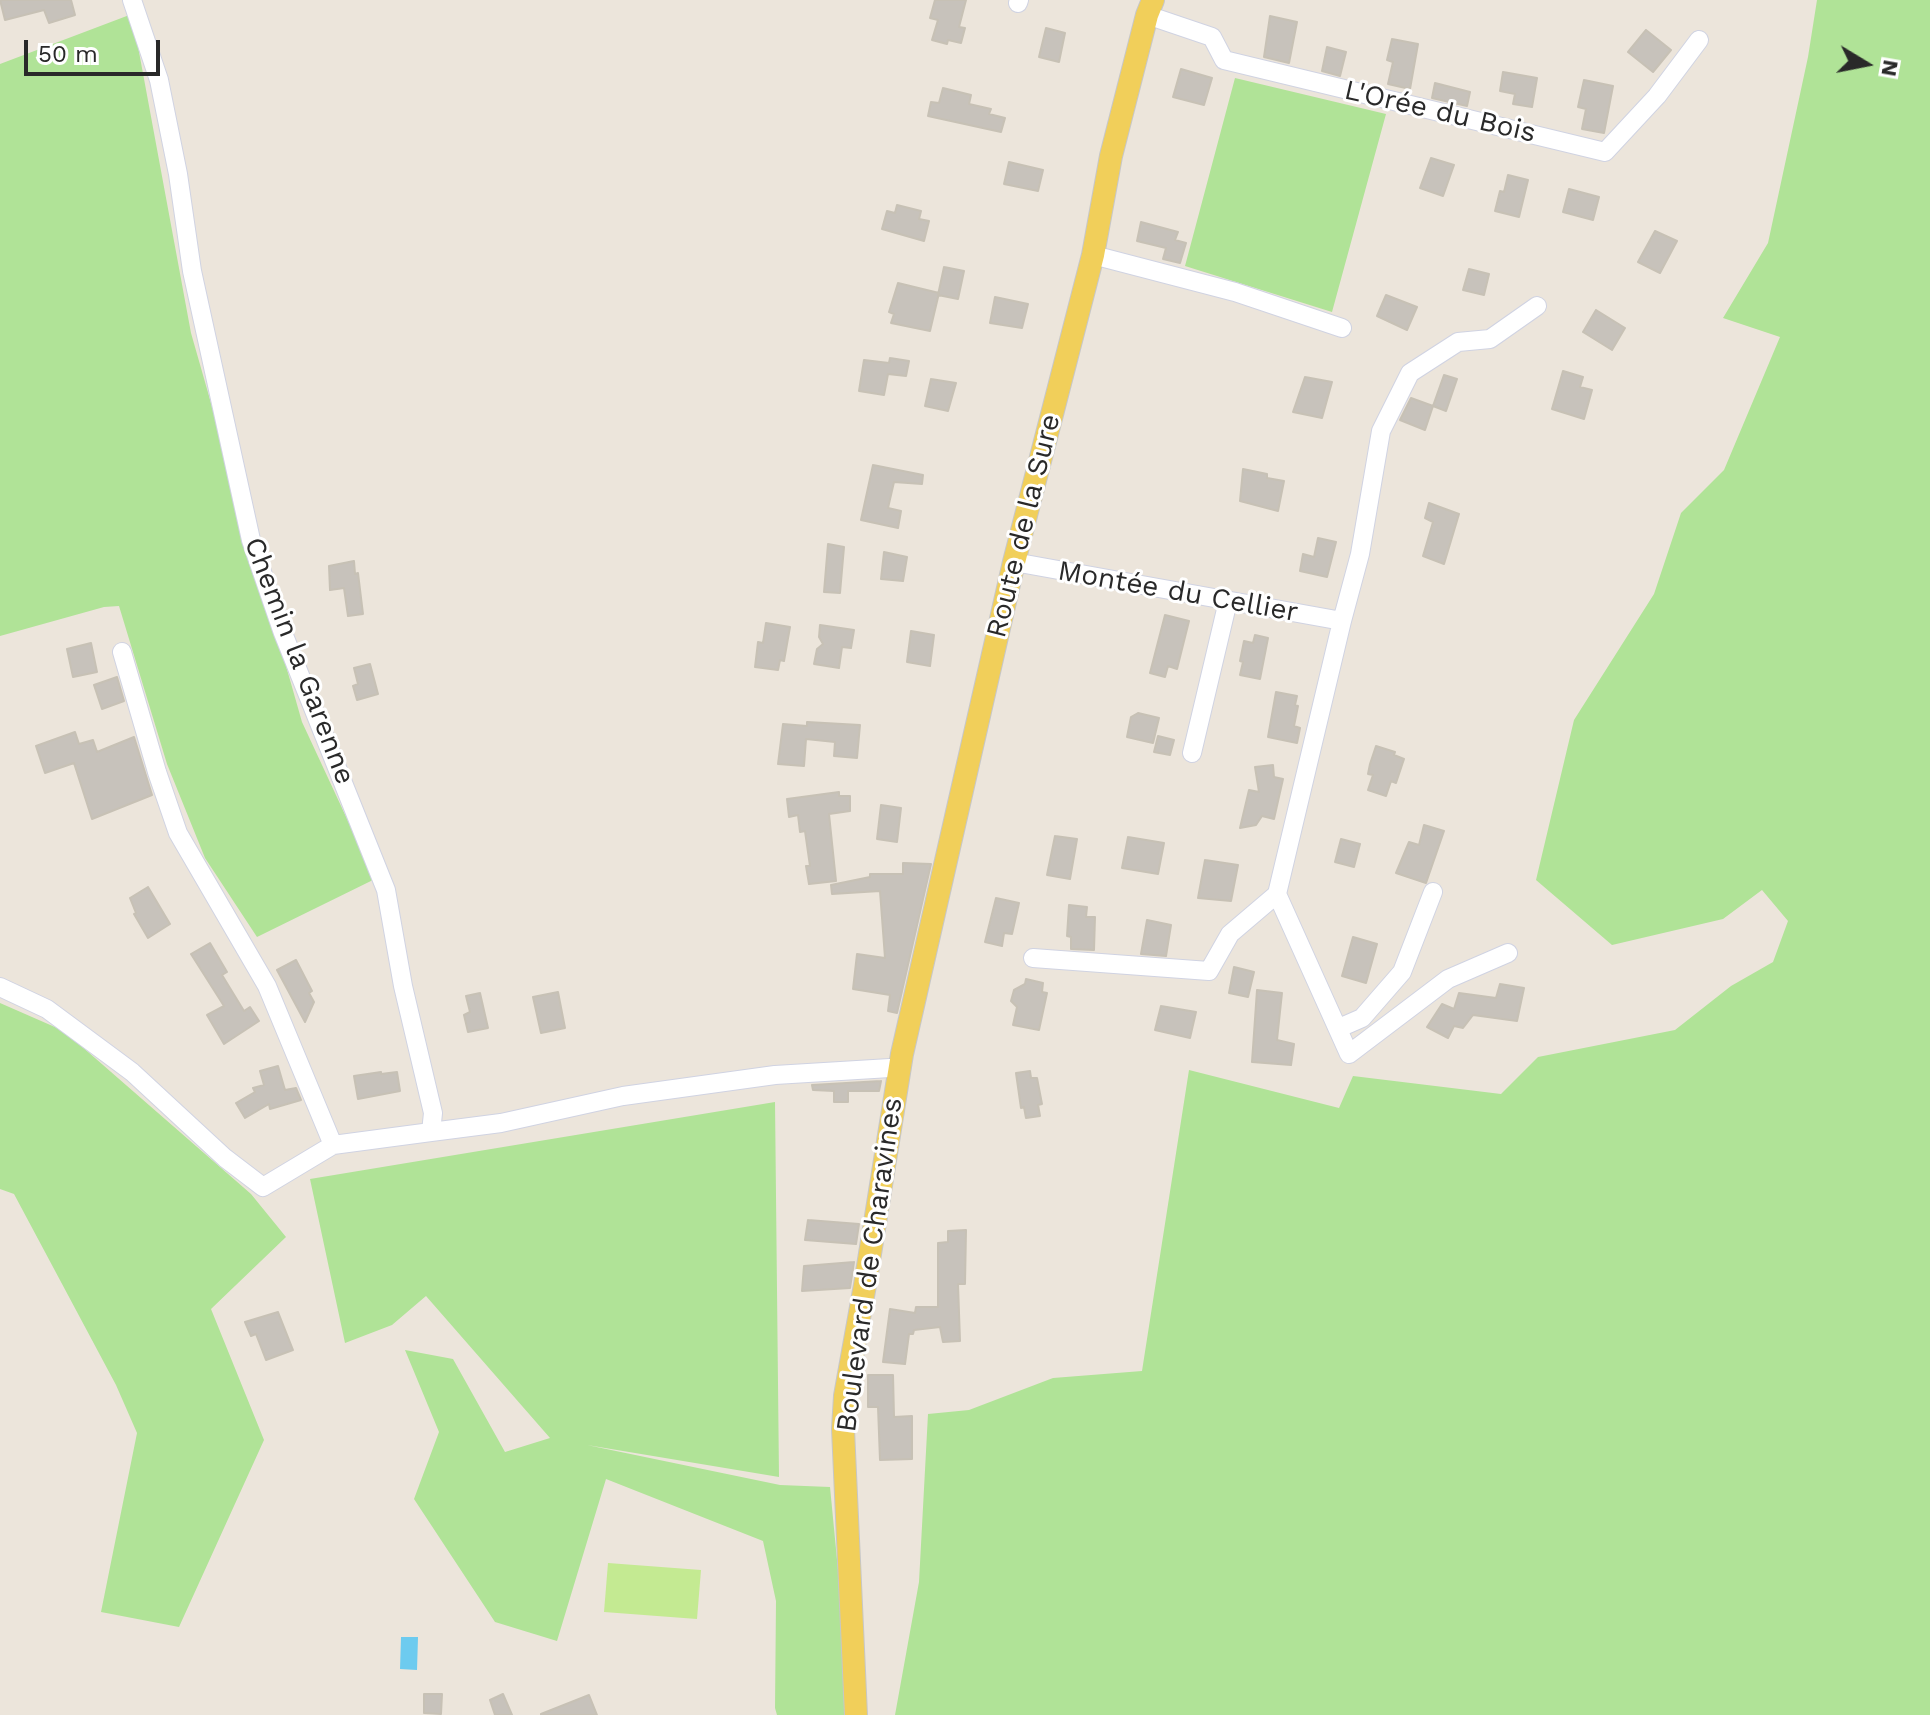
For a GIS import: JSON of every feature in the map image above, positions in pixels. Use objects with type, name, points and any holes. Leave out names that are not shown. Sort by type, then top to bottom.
[{"type":"main road","name":"Route de la Sure","points":[[901,1062],[1014,562],[1093,255],[1111,156],[1150,8]]},
{"type":"main road","name":"Boulevard de Charavines","points":[[856,1715],[843,1429],[845,1396],[901,1062]]},
{"type":"street","name":"Chemin la Garenne","points":[[132,0],[159,80],[178,174],[192,271],[251,540],[283,633],[386,890],[403,986],[433,1113],[431,1132]]},
{"type":"street","name":"L'Orée du Bois","points":[[1150,8],[1212,37],[1224,60],[1605,152],[1657,96],[1699,40]]},
{"type":"street","points":[[1093,255],[1235,292],[1342,328]]},
{"type":"street","points":[[1033,958],[1209,971],[1230,934],[1277,894],[1360,554],[1381,431],[1410,373],[1458,342],[1490,339],[1537,306]]},
{"type":"street","name":"Montée du Cellier","points":[[1014,562],[1342,621]]},
{"type":"street","points":[[1192,753],[1228,601]]},
{"type":"street","points":[[122,652],[178,833],[267,986],[333,1145]]},
{"type":"street","points":[[1339,1028],[1362,1018],[1402,972],[1433,892]]},
{"type":"street","points":[[1277,894],[1349,1054],[1448,979],[1508,953]]},
{"type":"street","points":[[0,987],[47,1009],[132,1072],[225,1158],[263,1187],[333,1145],[501,1123],[623,1096],[901,1062]]},
{"type":"green space","points":[[1817,0],[1930,0],[1930,1715],[895,1715],[919,1582],[928,1414],[969,1410],[1053,1378],[1142,1371],[1189,1070],[1339,1108],[1353,1076],[1501,1094],[1538,1057],[1675,1030],[1731,986],[1773,962],[1788,921],[1762,890],[1723,919],[1612,945],[1536,880],[1574,720],[1654,594],[1681,513],[1724,470],[1780,337],[1723,318],[1768,243],[1808,57]]},
{"type":"green space","points":[[132,14],[191,333],[302,722],[375,879],[257,937],[205,858],[167,764],[119,606],[104,607],[0,636],[0,64]]},
{"type":"green space","points":[[1235,78],[1386,114],[1332,312],[1185,266]]},
{"type":"green space","points":[[0,1003],[64,1031],[251,1194],[286,1237],[211,1309],[264,1440],[179,1627],[101,1612],[137,1433],[116,1385],[14,1194],[0,1189]]},
{"type":"green space","points":[[775,1102],[779,1477],[587,1445],[780,1485],[830,1487],[852,1715],[777,1715],[776,1601],[763,1541],[606,1479],[557,1641],[495,1622],[414,1499],[439,1432],[405,1350],[453,1359],[505,1452],[550,1438],[426,1296],[392,1325],[345,1343],[310,1179]]},
{"type":"green space","points":[[608,1563],[701,1570],[697,1619],[604,1612]]},
{"type":"water","points":[[401,1637],[418,1637],[417,1670],[400,1669]]},
{"type":"building","points":[[0,0],[71,0],[75,15],[49,23],[44,10],[5,20]]},
{"type":"building","points":[[935,0],[966,0],[959,27],[965,28],[961,43],[948,40],[947,44],[932,40],[938,20],[930,18]]},
{"type":"building","points":[[1270,16],[1297,22],[1289,63],[1264,57]]},
{"type":"building","points":[[1046,28],[1065,33],[1059,62],[1039,57]]},
{"type":"building","points":[[1646,30],[1671,50],[1653,72],[1628,52]]},
{"type":"building","points":[[1392,39],[1418,44],[1410,89],[1388,84],[1393,62],[1387,60]]},
{"type":"building","points":[[1327,47],[1346,52],[1340,76],[1322,71]]},
{"type":"building","points":[[1181,69],[1212,78],[1204,105],[1173,97]]},
{"type":"building","points":[[1503,72],[1537,78],[1532,107],[1513,104],[1515,94],[1500,91]]},
{"type":"building","points":[[1584,80],[1613,86],[1604,133],[1582,129],[1586,109],[1578,107]]},
{"type":"building","points":[[1435,83],[1470,92],[1467,106],[1432,98]]},
{"type":"building","points":[[943,88],[971,95],[969,104],[991,109],[989,114],[1005,118],[1001,132],[928,116],[931,102],[939,103]]},
{"type":"building","points":[[1431,158],[1454,165],[1443,196],[1420,188]]},
{"type":"building","points":[[1009,162],[1043,170],[1038,191],[1004,184]]},
{"type":"building","points":[[1508,175],[1528,180],[1519,217],[1495,211]]},
{"type":"building","points":[[1569,189],[1599,197],[1593,220],[1563,212]]},
{"type":"building","points":[[897,205],[921,211],[919,219],[929,221],[924,241],[882,229],[887,211],[895,213]]},
{"type":"building","points":[[1141,222],[1178,232],[1175,240],[1186,243],[1180,263],[1163,259],[1166,248],[1137,241]]},
{"type":"building","points":[[1655,231],[1677,241],[1660,273],[1638,262]]},
{"type":"building","points":[[944,267],[964,271],[958,299],[938,295]]},
{"type":"building","points":[[1469,269],[1489,274],[1484,295],[1463,290]]},
{"type":"building","points":[[898,283],[939,293],[930,331],[891,323],[894,314],[889,312]]},
{"type":"building","points":[[1386,295],[1417,307],[1407,330],[1377,316]]},
{"type":"building","points":[[995,297],[1028,304],[1022,328],[990,323]]},
{"type":"building","points":[[1596,310],[1625,328],[1612,350],[1583,332]]},
{"type":"building","points":[[890,358],[909,361],[906,376],[888,374],[884,395],[859,391],[864,360],[889,363]]},
{"type":"building","points":[[1563,371],[1583,377],[1580,387],[1592,390],[1584,419],[1552,409]]},
{"type":"building","points":[[1444,375],[1457,379],[1446,411],[1433,406]]},
{"type":"building","points":[[1305,377],[1332,382],[1322,418],[1293,412]]},
{"type":"building","points":[[931,379],[956,383],[948,411],[925,406]]},
{"type":"building","points":[[1411,398],[1433,406],[1425,430],[1400,420]]},
{"type":"building","points":[[873,465],[923,475],[922,484],[894,482],[888,508],[901,511],[898,528],[861,520]]},
{"type":"building","points":[[1243,469],[1284,481],[1278,511],[1240,501]]},
{"type":"building","points":[[1429,503],[1459,514],[1444,564],[1423,556],[1433,522],[1425,518]]},
{"type":"building","points":[[1318,538],[1336,542],[1327,577],[1300,571],[1303,554],[1314,557]]},
{"type":"building","points":[[828,544],[844,547],[840,593],[824,592]]},
{"type":"building","points":[[884,552],[907,557],[903,581],[881,579]]},
{"type":"building","points":[[354,561],[363,614],[348,616],[344,588],[330,590],[329,566]]},
{"type":"building","points":[[1165,615],[1189,621],[1177,669],[1168,666],[1165,677],[1150,673]]},
{"type":"building","points":[[766,623],[790,627],[784,661],[780,660],[778,670],[755,667],[758,642],[763,643]]},
{"type":"building","points":[[820,625],[854,630],[851,648],[842,647],[839,668],[814,664],[817,649],[823,644],[819,637]]},
{"type":"building","points":[[911,631],[934,635],[930,666],[907,662]]},
{"type":"building","points":[[1255,635],[1268,638],[1260,679],[1240,675],[1244,641],[1253,643]]},
{"type":"building","points":[[91,643],[97,672],[73,677],[67,649]]},
{"type":"building","points":[[370,664],[378,694],[357,700],[353,686],[358,684],[354,668]]},
{"type":"building","points":[[117,677],[124,701],[102,709],[94,685]]},
{"type":"building","points":[[1276,692],[1297,696],[1294,726],[1300,728],[1297,743],[1268,737]]},
{"type":"building","points":[[1138,713],[1159,718],[1153,743],[1127,737],[1131,717]]},
{"type":"building","points":[[807,722],[860,725],[857,758],[834,756],[835,742],[806,739],[804,766],[778,764],[783,724],[807,726]]},
{"type":"building","points":[[75,732],[79,744],[93,740],[97,752],[134,737],[152,795],[92,819],[74,763],[45,773],[36,746]]},
{"type":"building","points":[[1158,736],[1174,740],[1170,755],[1154,752]]},
{"type":"building","points":[[1376,746],[1395,752],[1394,755],[1404,759],[1396,783],[1391,781],[1386,796],[1368,790],[1373,775],[1368,774]]},
{"type":"building","points":[[1273,765],[1274,777],[1283,779],[1274,819],[1262,816],[1256,825],[1240,828],[1249,790],[1259,792],[1255,767]]},
{"type":"building","points":[[839,792],[839,796],[850,796],[850,811],[829,814],[836,881],[809,884],[805,831],[800,832],[798,815],[789,817],[787,799]]},
{"type":"building","points":[[881,805],[901,808],[897,842],[877,839]]},
{"type":"building","points":[[1424,825],[1444,831],[1426,883],[1396,873],[1409,842],[1419,845]]},
{"type":"building","points":[[1055,836],[1077,839],[1070,879],[1047,875]]},
{"type":"building","points":[[1128,837],[1164,843],[1158,874],[1122,868]]},
{"type":"building","points":[[1341,839],[1360,844],[1354,867],[1335,862]]},
{"type":"building","points":[[1205,860],[1238,865],[1231,901],[1198,898]]},
{"type":"building","points":[[903,863],[931,864],[897,1013],[888,1011],[890,995],[853,989],[857,954],[885,958],[880,891],[832,894],[831,885],[870,877],[870,874],[903,874]]},
{"type":"building","points":[[148,887],[170,924],[148,938],[134,914],[130,898]]},
{"type":"building","points":[[996,898],[1019,903],[1012,934],[1004,933],[1002,946],[985,942]]},
{"type":"building","points":[[1069,905],[1087,907],[1086,917],[1095,917],[1094,950],[1071,949],[1071,937],[1067,936]]},
{"type":"building","points":[[1147,920],[1171,925],[1166,956],[1141,954]]},
{"type":"building","points":[[1353,937],[1377,944],[1366,983],[1342,976]]},
{"type":"building","points":[[210,943],[227,972],[222,975],[244,1011],[250,1007],[259,1021],[224,1044],[207,1015],[224,1006],[191,954]]},
{"type":"building","points":[[296,960],[312,991],[309,993],[314,1002],[305,1022],[277,970]]},
{"type":"building","points":[[1234,967],[1254,972],[1248,997],[1229,993]]},
{"type":"building","points":[[1026,979],[1043,983],[1042,992],[1047,993],[1039,1030],[1013,1025],[1017,1007],[1011,1001],[1014,990],[1025,984]]},
{"type":"building","points":[[1500,984],[1524,988],[1517,1021],[1473,1015],[1463,1028],[1454,1026],[1448,1038],[1427,1027],[1442,1004],[1454,1009],[1459,993],[1496,998]]},
{"type":"building","points":[[1257,990],[1282,993],[1277,1040],[1294,1044],[1291,1065],[1252,1062]]},
{"type":"building","points":[[558,992],[565,1028],[541,1033],[533,997]]},
{"type":"building","points":[[480,993],[488,1028],[468,1032],[464,1015],[470,1012],[466,996]]},
{"type":"building","points":[[1161,1006],[1196,1012],[1190,1038],[1155,1030]]},
{"type":"building","points":[[278,1066],[285,1090],[296,1088],[301,1100],[270,1109],[269,1104],[245,1118],[236,1103],[255,1092],[253,1088],[264,1085],[260,1071]]},
{"type":"building","points":[[1030,1071],[1031,1078],[1037,1078],[1042,1104],[1038,1105],[1040,1116],[1026,1118],[1024,1107],[1021,1108],[1016,1073]]},
{"type":"building","points":[[397,1072],[400,1091],[358,1099],[354,1076]]},
{"type":"building","points":[[881,1081],[879,1091],[848,1091],[848,1102],[834,1102],[834,1091],[813,1090],[812,1085]]},
{"type":"building","points":[[808,1220],[859,1224],[856,1244],[805,1240]]},
{"type":"building","points":[[966,1230],[965,1284],[958,1284],[960,1341],[943,1342],[940,1327],[914,1330],[913,1334],[909,1334],[905,1364],[883,1362],[890,1309],[915,1313],[916,1307],[938,1307],[938,1243],[948,1242],[948,1231]]},
{"type":"building","points":[[854,1262],[850,1288],[802,1291],[804,1266]]},
{"type":"building","points":[[278,1312],[293,1350],[266,1360],[256,1334],[251,1336],[245,1322]]},
{"type":"building","points":[[868,1375],[893,1375],[894,1417],[912,1416],[912,1459],[880,1460],[878,1407],[868,1407]]},
{"type":"building","points":[[424,1694],[442,1694],[441,1714],[424,1713]]},
{"type":"building","points":[[503,1694],[512,1715],[495,1715],[490,1700]]},
{"type":"building","points":[[589,1695],[597,1715],[541,1715],[541,1714]]}]
